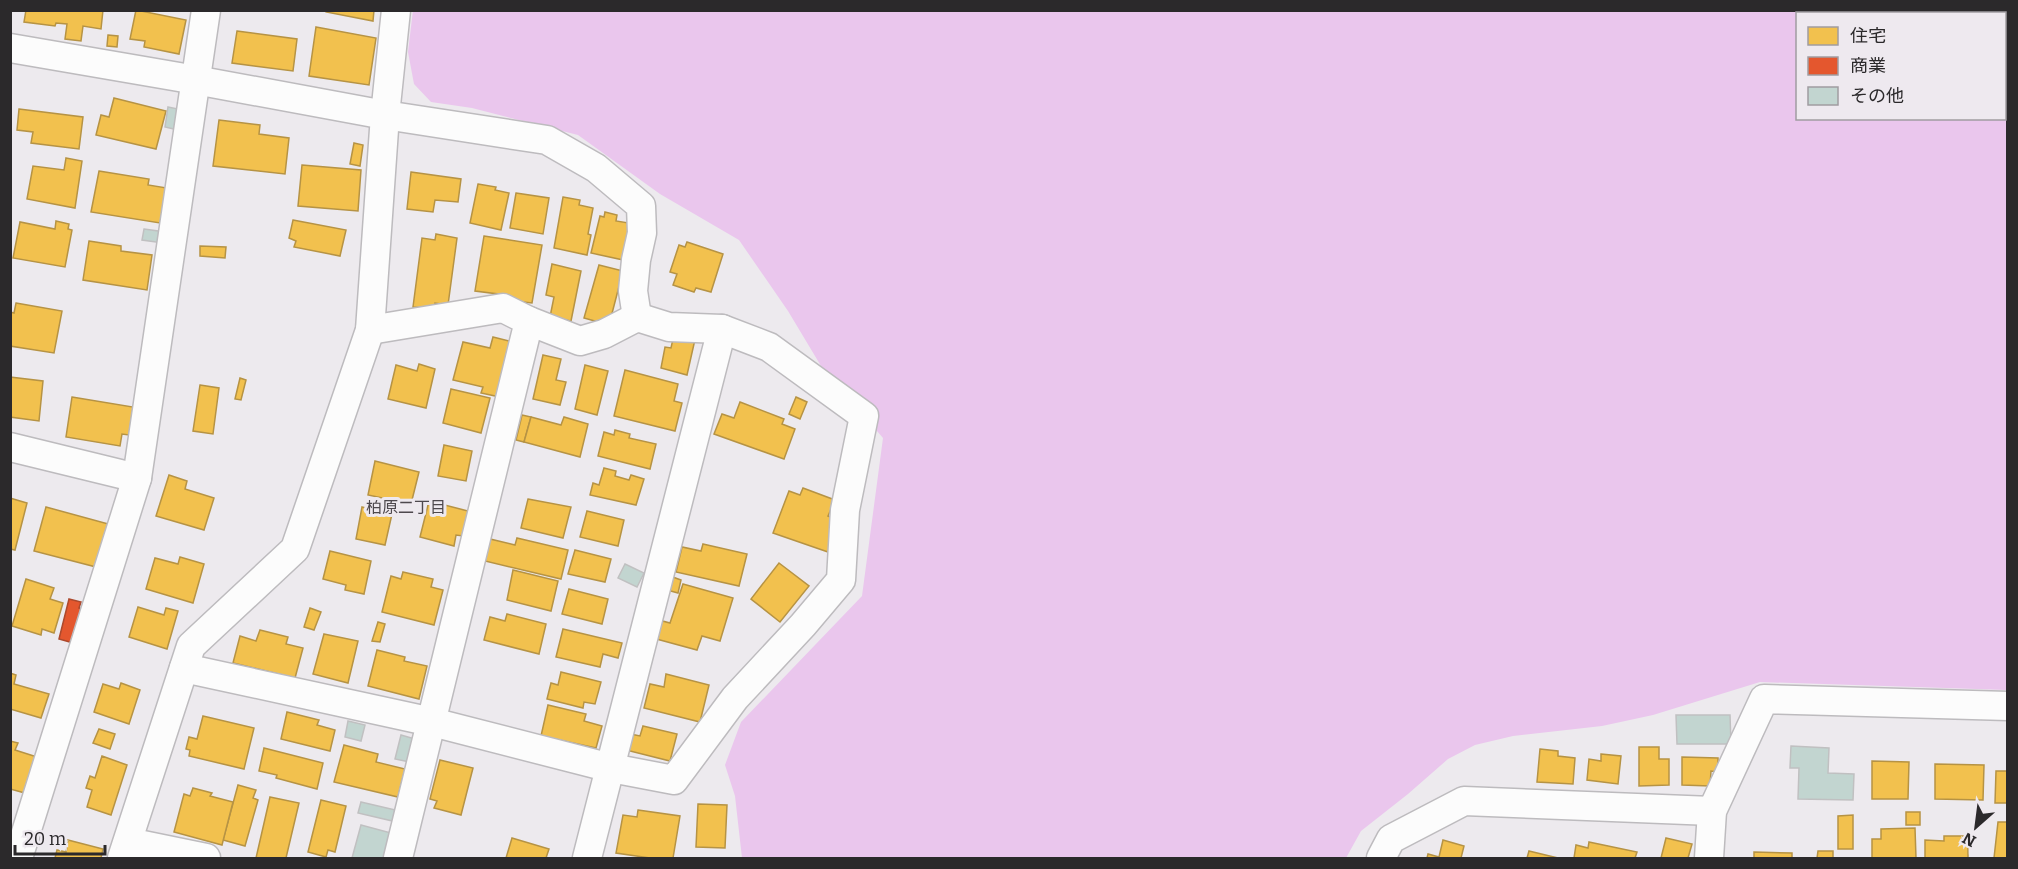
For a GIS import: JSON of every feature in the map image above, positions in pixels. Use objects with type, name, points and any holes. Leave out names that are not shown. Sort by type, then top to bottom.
[{"type":"street","points":[[18,858],[22,808],[137,478],[206,10]]},
{"type":"street","points":[[206,858],[125,850],[191,646],[296,549],[370,330],[385,115],[396,10]]},
{"type":"street","points":[[10,48],[385,115],[547,140],[596,168],[641,206],[642,233],[633,291],[637,317]]},
{"type":"street","points":[[184,668],[432,722],[611,768],[674,780],[735,698],[803,625],[841,580],[845,510],[864,416],[770,347],[722,329],[669,327],[637,317],[604,334],[580,341],[503,308],[370,330]]},
{"type":"street","points":[[398,858],[529,321]]},
{"type":"street","points":[[587,858],[722,329]]},
{"type":"street","points":[[10,447],[137,478]]},
{"type":"street","points":[[1708,858],[1712,811],[1764,699],[2007,706]]},
{"type":"street","points":[[1381,858],[1391,839],[1464,801],[1712,811]]},
{"type":"shaded area","points":[[413,10],[2007,11],[2007,690],[1760,682],[1653,715],[1602,726],[1513,736],[1475,745],[1448,759],[1361,831],[1346,858],[742,858],[735,796],[725,765],[741,722],[862,596],[883,438],[821,366],[788,311],[739,240],[660,194],[578,135],[472,108],[431,102],[414,84],[408,52]]},
{"type":"building: 住宅","points":[[26,10],[103,10],[101,29],[83,26],[81,41],[65,39],[67,24],[56,23],[55,26],[24,22]]},
{"type":"building: 住宅","points":[[136,10],[186,20],[179,54],[144,47],[145,41],[130,39]]},
{"type":"building: 住宅","points":[[326,10],[374,10],[373,21],[326,12]]},
{"type":"building: 住宅","points":[[316,27],[376,38],[369,85],[309,76]]},
{"type":"building: 住宅","points":[[237,31],[297,39],[293,71],[232,63]]},
{"type":"building: 住宅","points":[[108,35],[118,36],[117,47],[107,46]]},
{"type":"building: 住宅","points":[[114,98],[166,111],[156,149],[96,135],[101,115],[109,117]]},
{"type":"building: 住宅","points":[[19,109],[83,117],[79,149],[31,143],[33,132],[17,130]]},
{"type":"building: 住宅","points":[[219,120],[260,125],[259,134],[289,138],[285,174],[213,166]]},
{"type":"building: 住宅","points":[[354,143],[363,145],[360,166],[350,164]]},
{"type":"building: 住宅","points":[[66,158],[82,161],[75,208],[27,199],[33,166],[64,170]]},
{"type":"building: 住宅","points":[[302,165],[361,170],[358,211],[298,206]]},
{"type":"building: 住宅","points":[[99,171],[149,179],[148,185],[167,188],[160,223],[91,212]]},
{"type":"building: 住宅","points":[[411,172],[461,179],[458,202],[435,200],[433,212],[407,209]]},
{"type":"building: 住宅","points":[[478,184],[496,187],[495,190],[509,193],[501,230],[470,223]]},
{"type":"building: 住宅","points":[[516,193],[549,198],[543,234],[510,228]]},
{"type":"building: 住宅","points":[[563,197],[580,200],[579,205],[593,208],[587,255],[554,248]]},
{"type":"building: 住宅","points":[[605,212],[617,215],[616,221],[635,224],[628,261],[591,253],[600,216],[604,217]]},
{"type":"building: 住宅","points":[[293,220],[346,230],[340,256],[294,247],[296,241],[289,238]]},
{"type":"building: 住宅","points":[[56,221],[69,224],[68,229],[72,230],[65,267],[13,258],[20,222],[55,229]]},
{"type":"building: 住宅","points":[[436,234],[457,238],[448,305],[435,303],[435,309],[413,307],[422,238],[435,240]]},
{"type":"building: 住宅","points":[[484,236],[542,245],[532,303],[505,300],[506,295],[475,291]]},
{"type":"building: 住宅","points":[[89,241],[121,246],[121,251],[152,255],[147,290],[83,280]]},
{"type":"building: 住宅","points":[[687,242],[723,254],[711,292],[696,288],[694,292],[673,285],[677,274],[670,272],[679,245],[685,247]]},
{"type":"building: 住宅","points":[[200,246],[226,247],[225,258],[200,256]]},
{"type":"building: 住宅","points":[[552,264],[581,271],[571,321],[550,317],[554,297],[546,295]]},
{"type":"building: 住宅","points":[[599,265],[623,271],[609,325],[584,318]]},
{"type":"building: 住宅","points":[[16,303],[62,311],[54,353],[10,346],[10,312],[14,313]]},
{"type":"building: 住宅","points":[[675,330],[696,335],[687,375],[661,368],[665,347],[671,348]]},
{"type":"building: 住宅","points":[[493,337],[513,342],[500,397],[481,393],[483,387],[453,380],[463,342],[490,348]]},
{"type":"building: 住宅","points":[[543,355],[561,359],[556,380],[566,382],[560,405],[533,399]]},
{"type":"building: 住宅","points":[[419,364],[435,369],[426,408],[388,399],[396,365],[417,371]]},
{"type":"building: 住宅","points":[[585,365],[608,371],[597,415],[575,409]]},
{"type":"building: 住宅","points":[[625,370],[678,384],[674,401],[682,403],[675,431],[614,416]]},
{"type":"building: 住宅","points":[[10,377],[43,381],[39,421],[10,417]]},
{"type":"building: 住宅","points":[[240,378],[246,380],[241,400],[235,399]]},
{"type":"building: 住宅","points":[[200,385],[219,388],[213,434],[193,431]]},
{"type":"building: 住宅","points":[[451,389],[490,398],[481,433],[443,423]]},
{"type":"building: 住宅","points":[[72,397],[133,407],[129,435],[122,434],[120,446],[66,437]]},
{"type":"building: 住宅","points":[[796,397],[807,402],[800,419],[789,414]]},
{"type":"building: 住宅","points":[[740,402],[784,419],[782,424],[795,429],[784,459],[714,434],[722,414],[734,418]]},
{"type":"building: 住宅","points":[[522,415],[531,417],[524,442],[516,440]]},
{"type":"building: 住宅","points":[[531,417],[561,425],[564,417],[588,424],[580,457],[524,442]]},
{"type":"building: 住宅","points":[[615,430],[630,434],[629,438],[656,444],[650,469],[598,456],[604,432],[614,435]]},
{"type":"building: 住宅","points":[[444,445],[472,451],[466,481],[438,476]]},
{"type":"building: 住宅","points":[[375,461],[419,472],[411,504],[368,495]]},
{"type":"building: 住宅","points":[[604,468],[616,471],[615,476],[629,480],[631,475],[644,479],[636,505],[590,495],[593,483],[599,485]]},
{"type":"building: 住宅","points":[[169,475],[187,481],[185,489],[214,498],[204,530],[156,516]]},
{"type":"building: 住宅","points":[[803,488],[835,500],[828,516],[840,521],[828,552],[773,533],[789,491],[800,495]]},
{"type":"building: 住宅","points":[[10,498],[27,503],[15,550],[10,549]]},
{"type":"building: 住宅","points":[[528,499],[571,507],[563,538],[521,528]]},
{"type":"building: 住宅","points":[[429,501],[468,511],[463,536],[456,535],[454,546],[420,537]]},
{"type":"building: 住宅","points":[[46,507],[112,525],[100,568],[34,551]]},
{"type":"building: 住宅","points":[[362,507],[392,514],[385,545],[356,539]]},
{"type":"building: 住宅","points":[[587,511],[624,520],[618,546],[580,537]]},
{"type":"building: 住宅","points":[[517,538],[568,550],[561,579],[485,561],[490,539],[515,545]]},
{"type":"building: 住宅","points":[[703,544],[747,554],[739,586],[676,572],[682,547],[701,551]]},
{"type":"building: 住宅","points":[[575,550],[611,559],[605,582],[568,574]]},
{"type":"building: 住宅","points":[[330,551],[371,561],[364,594],[345,590],[346,585],[323,579]]},
{"type":"building: 住宅","points":[[180,557],[204,564],[193,603],[146,589],[155,558],[178,564]]},
{"type":"building: 住宅","points":[[779,563],[809,586],[780,622],[751,599]]},
{"type":"building: 住宅","points":[[513,570],[558,581],[551,611],[507,600]]},
{"type":"building: 住宅","points":[[403,572],[433,579],[431,587],[443,590],[434,625],[382,612],[391,576],[401,579]]},
{"type":"building: 住宅","points":[[670,576],[681,580],[678,593],[667,590]]},
{"type":"building: 住宅","points":[[26,579],[54,588],[50,599],[63,603],[54,633],[42,629],[41,635],[12,626]]},
{"type":"building: 住宅","points":[[683,584],[733,598],[720,641],[702,636],[697,650],[649,637],[655,619],[670,623]]},
{"type":"building: 住宅","points":[[569,589],[608,599],[602,624],[562,614]]},
{"type":"building: 住宅","points":[[138,607],[164,615],[166,608],[178,611],[167,649],[129,637]]},
{"type":"building: 住宅","points":[[310,608],[321,612],[314,630],[304,627]]},
{"type":"building: 住宅","points":[[507,614],[546,624],[539,654],[484,640],[490,617],[505,621]]},
{"type":"building: 住宅","points":[[378,622],[385,624],[380,642],[372,641]]},
{"type":"building: 住宅","points":[[563,629],[622,643],[618,658],[603,654],[600,667],[556,657]]},
{"type":"building: 住宅","points":[[260,630],[288,637],[286,644],[303,648],[295,678],[233,663],[240,636],[256,641]]},
{"type":"building: 住宅","points":[[324,634],[358,641],[348,683],[313,674]]},
{"type":"building: 住宅","points":[[377,650],[405,657],[404,661],[427,666],[419,699],[368,686]]},
{"type":"building: 住宅","points":[[561,672],[601,682],[595,704],[584,702],[583,708],[547,699],[551,683],[558,685]]},
{"type":"building: 住宅","points":[[10,673],[16,675],[14,684],[49,694],[41,718],[10,709]]},
{"type":"building: 住宅","points":[[666,674],[709,685],[700,722],[644,708],[650,684],[664,687]]},
{"type":"building: 住宅","points":[[121,683],[140,690],[129,724],[94,712],[103,684],[119,689]]},
{"type":"building: 住宅","points":[[548,705],[586,714],[584,721],[602,726],[596,748],[541,736]]},
{"type":"building: 住宅","points":[[287,712],[319,720],[317,725],[335,730],[330,751],[281,739]]},
{"type":"building: 住宅","points":[[203,716],[254,728],[244,769],[189,756],[190,750],[186,749],[189,737],[197,739]]},
{"type":"building: 住宅","points":[[643,726],[677,734],[670,761],[626,750],[630,734],[640,736]]},
{"type":"building: 住宅","points":[[99,729],[115,734],[110,749],[93,743]]},
{"type":"building: 住宅","points":[[10,741],[18,743],[15,750],[37,757],[25,793],[10,789]]},
{"type":"building: 住宅","points":[[344,745],[378,754],[376,762],[405,769],[398,797],[334,782]]},
{"type":"building: 住宅","points":[[1639,747],[1659,747],[1659,759],[1669,759],[1669,785],[1639,786]]},
{"type":"building: 住宅","points":[[264,748],[323,763],[317,789],[259,771]]},
{"type":"building: 住宅","points":[[1540,749],[1558,751],[1558,756],[1575,758],[1573,784],[1537,782]]},
{"type":"building: 住宅","points":[[1601,754],[1621,756],[1618,784],[1587,780],[1589,759],[1601,761]]},
{"type":"building: 住宅","points":[[102,756],[127,765],[111,815],[87,807],[92,790],[86,788],[90,776],[95,778]]},
{"type":"building: 住宅","points":[[1682,757],[1718,758],[1718,772],[1711,771],[1710,786],[1682,785]]},
{"type":"building: 住宅","points":[[440,760],[473,768],[461,815],[434,808],[437,801],[430,799]]},
{"type":"building: 住宅","points":[[1872,761],[1909,762],[1908,799],[1872,799]]},
{"type":"building: 住宅","points":[[1935,764],[1984,765],[1983,800],[1935,799]]},
{"type":"building: 住宅","points":[[1996,771],[2008,771],[2008,803],[1995,803]]},
{"type":"building: 住宅","points":[[238,785],[256,790],[253,798],[258,800],[245,846],[223,840]]},
{"type":"building: 住宅","points":[[193,788],[212,793],[210,796],[233,802],[222,845],[174,832],[184,794],[190,796]]},
{"type":"building: 住宅","points":[[270,797],[299,803],[286,858],[256,858]]},
{"type":"building: 住宅","points":[[321,800],[346,806],[335,852],[328,850],[326,857],[308,852]]},
{"type":"building: 住宅","points":[[698,804],[727,805],[725,848],[696,847]]},
{"type":"building: 住宅","points":[[638,810],[680,816],[673,858],[650,858],[616,853],[623,815],[637,817]]},
{"type":"building: 住宅","points":[[1906,812],[1920,812],[1920,825],[1906,825]]},
{"type":"building: 住宅","points":[[1853,815],[1853,849],[1838,849],[1838,816]]},
{"type":"building: 住宅","points":[[1998,822],[2008,822],[2008,858],[1994,858]]},
{"type":"building: 住宅","points":[[1915,828],[1916,858],[1872,858],[1872,839],[1881,839],[1881,829]]},
{"type":"building: 住宅","points":[[1944,836],[1968,836],[1968,858],[1925,858],[1925,840],[1944,841]]},
{"type":"building: 住宅","points":[[512,838],[549,849],[546,858],[506,858]]},
{"type":"building: 住宅","points":[[1666,838],[1692,844],[1688,858],[1661,858]]},
{"type":"building: 住宅","points":[[68,840],[103,849],[101,858],[55,858],[57,850],[66,852]]},
{"type":"building: 住宅","points":[[1443,840],[1464,846],[1461,858],[1427,858],[1428,854],[1439,857]]},
{"type":"building: 住宅","points":[[1589,842],[1637,852],[1635,858],[1574,858],[1576,845],[1588,848]]},
{"type":"building: 住宅","points":[[1529,851],[1558,858],[1527,858]]},
{"type":"building: 住宅","points":[[1818,851],[1833,851],[1833,858],[1817,858]]},
{"type":"building: 住宅","points":[[1754,852],[1792,853],[1792,858],[1754,858]]},
{"type":"building: 商業","points":[[69,599],[81,602],[79,608],[88,611],[77,644],[59,639]]},
{"type":"building: その他","points":[[168,107],[178,109],[174,129],[165,127]]},
{"type":"building: その他","points":[[144,229],[165,232],[163,243],[142,240]]},
{"type":"building: その他","points":[[625,564],[644,573],[637,587],[618,578]]},
{"type":"building: その他","points":[[1676,715],[1730,715],[1731,744],[1677,744]]},
{"type":"building: その他","points":[[348,721],[365,725],[361,741],[345,737]]},
{"type":"building: その他","points":[[401,735],[415,739],[410,762],[395,759]]},
{"type":"building: その他","points":[[1791,746],[1829,748],[1828,773],[1854,774],[1853,800],[1798,799],[1799,768],[1790,768]]},
{"type":"building: その他","points":[[361,802],[404,812],[401,823],[358,813]]},
{"type":"building: その他","points":[[361,825],[391,833],[388,858],[352,858]]},
{"type":"district","name":"柏原二丁目","points":[[406,507]]}]
